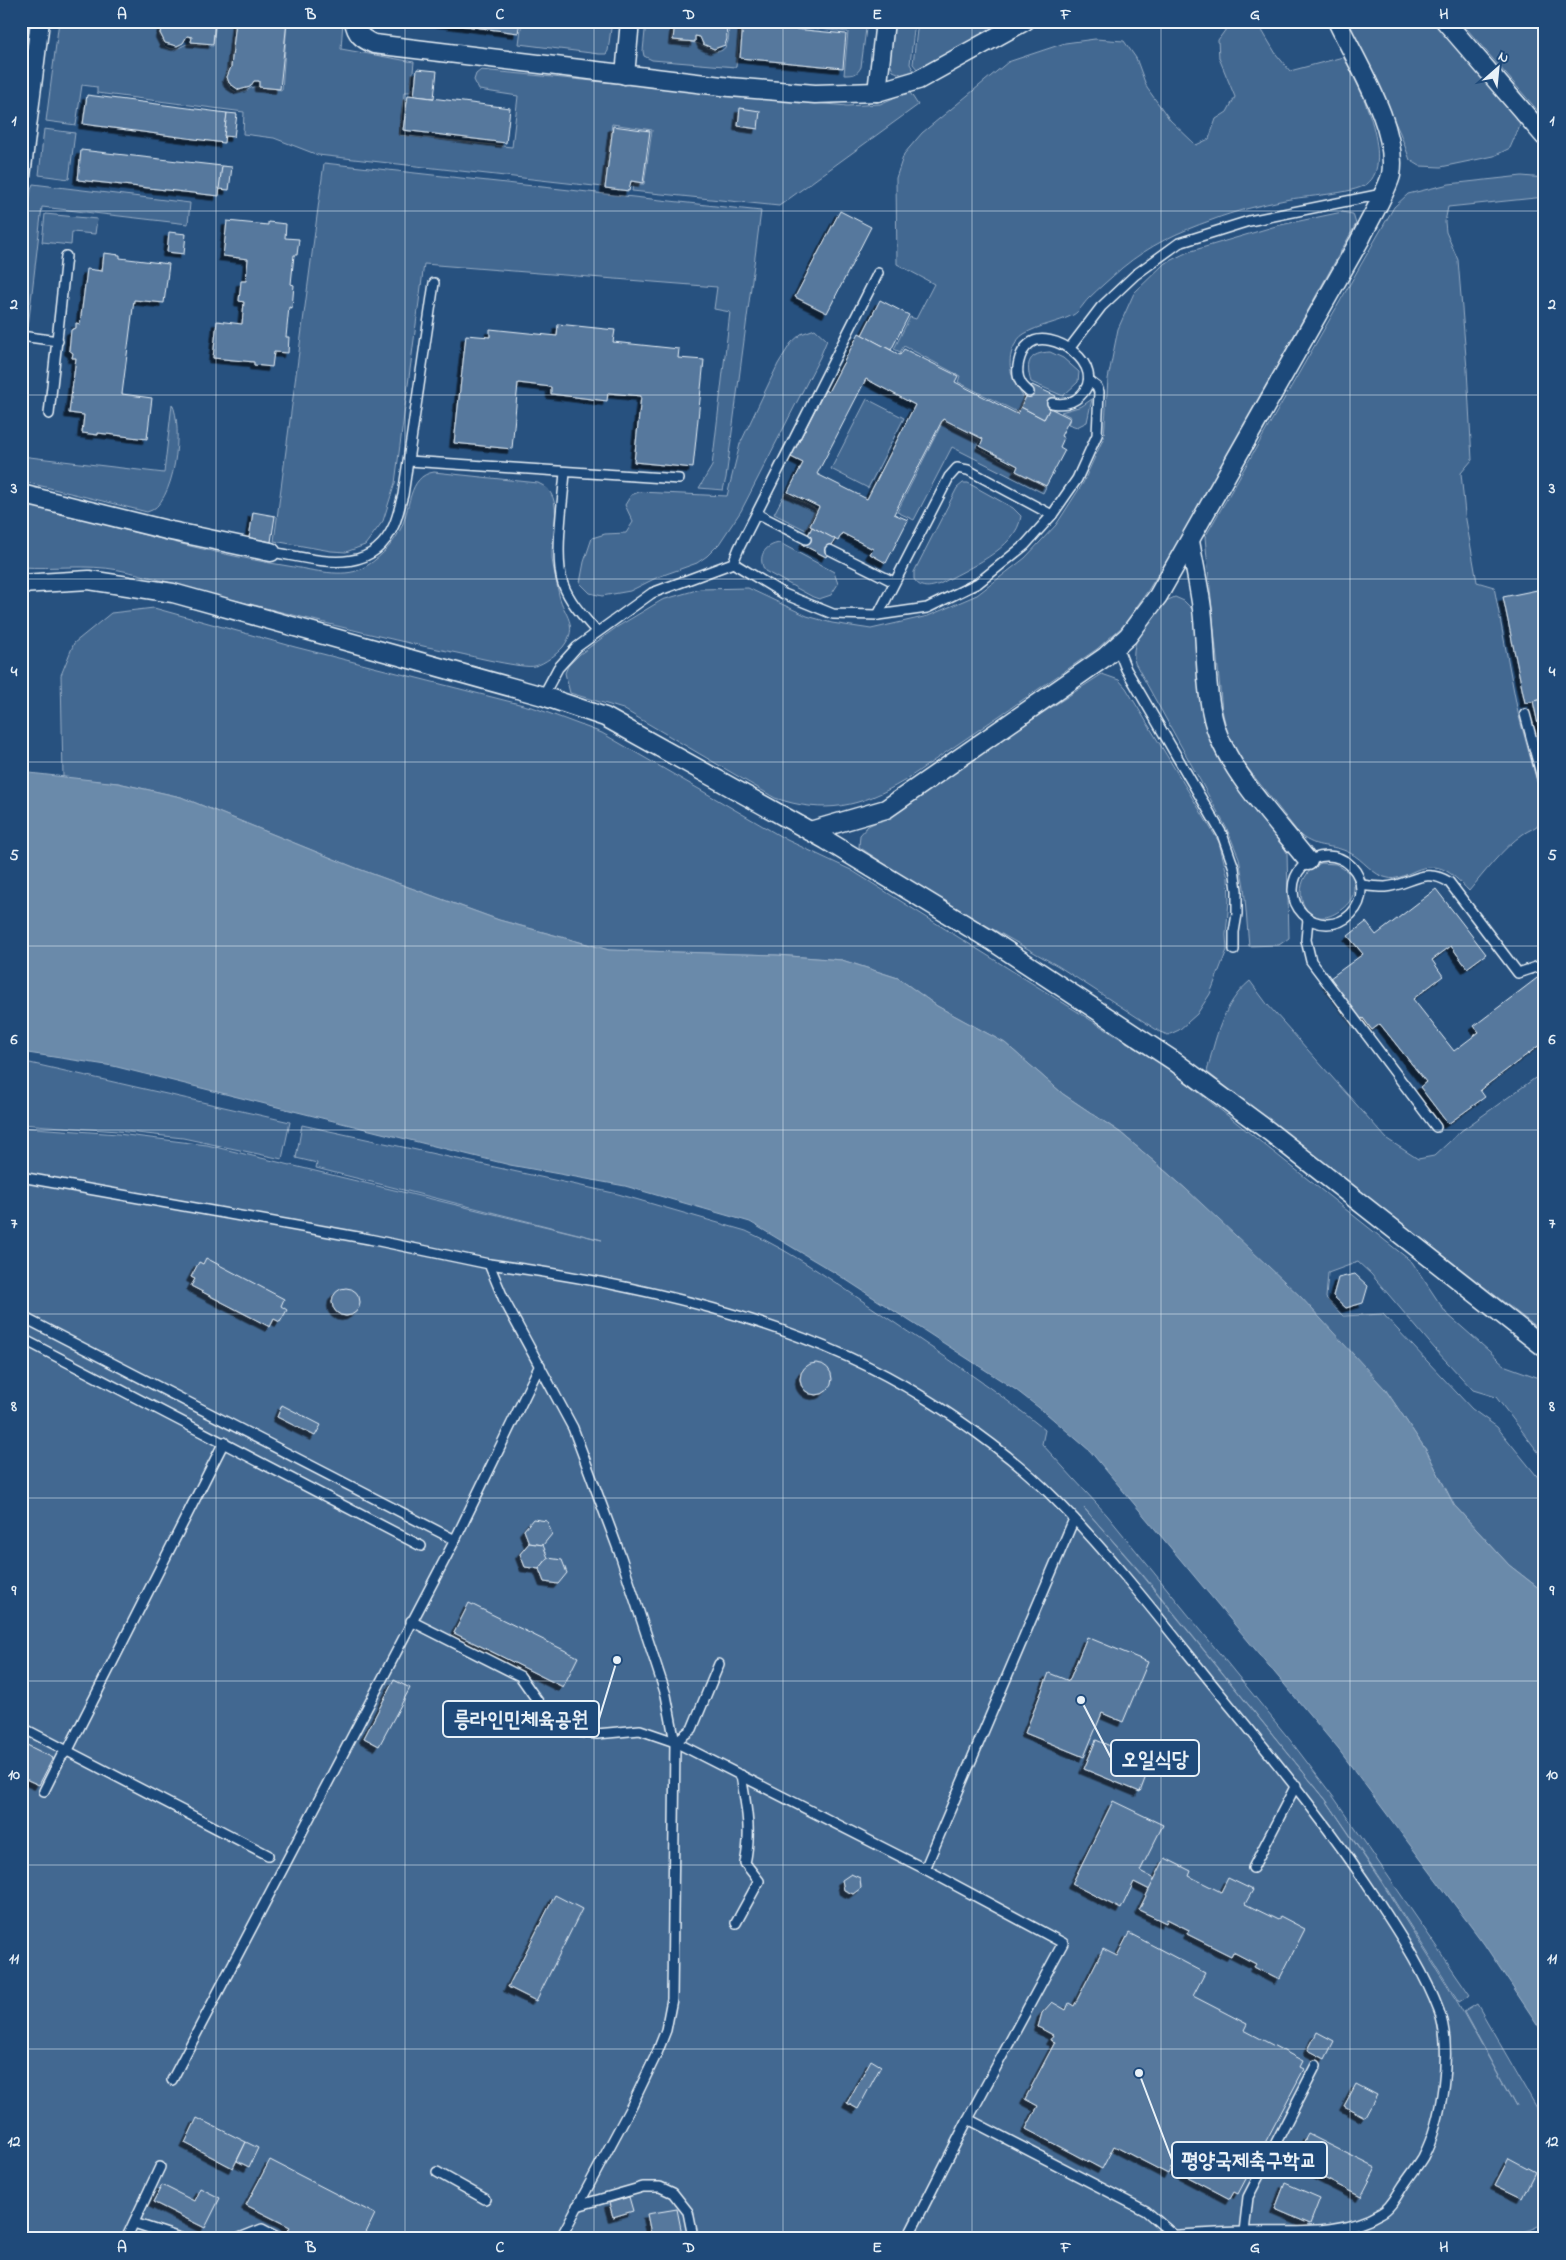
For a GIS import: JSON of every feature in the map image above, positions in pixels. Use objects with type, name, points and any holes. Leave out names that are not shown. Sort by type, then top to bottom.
[{"type":"street","points":[[354,21],[356,30],[362,39],[374,44],[625,74],[815,94],[877,92],[918,80],[1025,21]]},
{"type":"street","points":[[625,74],[630,21]]},
{"type":"street","points":[[877,92],[885,21]]},
{"type":"street","points":[[810,831],[886,809],[1105,657],[1128,636],[1158,596],[1361,238],[1390,177],[1392,151],[1386,126],[1337,21]]},
{"type":"street","points":[[1445,21],[1545,137]]},
{"type":"street","points":[[21,43],[39,28]]},
{"type":"street","points":[[21,176],[39,28]]},
{"type":"street","points":[[21,494],[171,531],[271,552]]},
{"type":"street","points":[[1190,541],[1202,609],[1212,714],[1218,736],[1228,757],[1245,781],[1308,862]]},
{"type":"street","points":[[21,584],[89,580],[173,593],[543,696],[605,717],[810,831],[992,941],[1174,1061],[1270,1132],[1545,1348]]},
{"type":"lane","points":[[1069,349],[1102,307],[1128,281],[1179,243],[1249,221],[1382,194]]},
{"type":"lane","points":[[50,414],[66,256]]},
{"type":"lane","points":[[543,696],[558,668],[577,647],[652,593],[733,563],[878,273]]},
{"type":"lane","points":[[271,552],[329,562],[358,561],[373,552],[384,542],[393,526],[403,495],[434,283]]},
{"type":"lane","points":[[21,336],[58,341]]},
{"type":"lane","points":[[1029,392],[1020,383],[1018,373],[1018,362],[1028,344],[1036,340],[1047,340],[1069,349],[1087,367],[1089,381],[1081,395],[1072,402],[1063,405],[1052,403]]},
{"type":"lane","points":[[733,563],[784,594],[833,614],[878,615],[927,608],[978,583],[1025,545],[1052,515],[1077,479],[1097,435],[1099,392],[1097,387],[1089,381]]},
{"type":"lane","points":[[408,461],[679,480]]},
{"type":"lane","points":[[878,615],[949,477],[957,468],[968,470],[1052,515]]},
{"type":"lane","points":[[565,472],[560,554],[563,583],[574,605],[597,632]]},
{"type":"lane","points":[[757,514],[806,539]]},
{"type":"lane","points":[[830,550],[894,582]]},
{"type":"lane","points":[[1117,646],[1126,668],[1222,834],[1234,868],[1237,890],[1238,914],[1234,932],[1234,950]]},
{"type":"lane","points":[[1525,714],[1545,789]]},
{"type":"lane","points":[[1326,856],[1345,861],[1352,868],[1361,885],[1358,904],[1345,919],[1327,925],[1308,919],[1295,905],[1292,886],[1295,876],[1308,862],[1326,856]]},
{"type":"lane","points":[[1361,885],[1385,887],[1403,883],[1421,875],[1438,875],[1449,882],[1518,973],[1545,964]]},
{"type":"lane","points":[[1308,919],[1306,940],[1311,961],[1436,1127]]},
{"type":"lane","points":[[21,1177],[368,1239],[489,1264],[527,1269],[697,1304],[776,1328],[859,1360],[924,1397],[1002,1453],[1054,1497],[1296,1785],[1350,1858],[1411,1952],[1440,2014],[1446,2059],[1440,2111],[1424,2155],[1386,2211],[1355,2225],[1316,2232],[1244,2232],[1121,2239]]},
{"type":"lane","points":[[489,1264],[504,1300],[573,1428],[621,1557],[666,1695],[675,1742],[672,1999],[666,2030],[632,2105],[560,2239]]},
{"type":"lane","points":[[21,1316],[455,1540]]},
{"type":"lane","points":[[21,1338],[421,1546]]},
{"type":"lane","points":[[172,2080],[455,1540],[540,1364]]},
{"type":"lane","points":[[44,1791],[61,1757],[68,1750],[224,1442]]},
{"type":"lane","points":[[925,1869],[1074,1519]]},
{"type":"lane","points":[[411,1621],[520,1676],[546,1713],[580,1732],[597,1734],[640,1730],[675,1742],[925,1869],[1063,1944],[968,2118],[907,2239]]},
{"type":"lane","points":[[675,1742],[692,1729],[718,1664]]},
{"type":"lane","points":[[21,1727],[268,1855]]},
{"type":"lane","points":[[736,1923],[759,1881],[745,1863],[749,1843],[749,1817],[741,1775]]},
{"type":"lane","points":[[1253,1868],[1296,1785]]},
{"type":"lane","points":[[1244,2232],[1248,2197],[1316,2065]]},
{"type":"lane","points":[[968,2118],[1146,2211],[1176,2236]]},
{"type":"lane","points":[[126,2239],[160,2167]]},
{"type":"lane","points":[[437,2172],[485,2199]]},
{"type":"lane","points":[[578,2206],[643,2187],[660,2188],[673,2193],[688,2212],[693,2237]]},
{"type":"lane","points":[[134,2223],[183,2239]]},
{"type":"lane","points":[[237,2239],[262,2229],[281,2239]]},
{"type":"shaded area","points":[[59,21],[162,21],[159,31],[161,40],[163,45],[172,49],[186,44],[213,46],[216,21],[234,21],[226,78],[228,85],[234,91],[240,92],[253,87],[282,90],[287,21],[343,21],[341,49],[414,62],[411,92],[404,92],[400,135],[512,147],[518,96],[479,90],[474,80],[476,74],[481,70],[847,106],[880,104],[909,91],[918,105],[779,206],[632,191],[633,184],[644,184],[652,130],[612,124],[603,187],[318,155],[274,138],[243,134],[244,112],[97,93],[97,87],[82,85],[76,125],[46,121]]},
{"type":"shaded area","points":[[522,21],[536,21],[545,26],[561,22],[587,25],[588,21],[612,21],[608,51],[606,54],[599,54],[519,44]]},
{"type":"shaded area","points":[[646,21],[673,21],[671,41],[696,43],[718,51],[725,47],[728,41],[727,21],[741,21],[736,67],[652,60],[644,56]]},
{"type":"shaded area","points":[[743,21],[867,21],[861,67],[854,74],[844,75],[848,32]]},
{"type":"shaded area","points":[[894,21],[915,21],[910,64],[914,71],[903,75],[893,71],[889,60]]},
{"type":"shaded area","points":[[918,21],[1008,21],[917,69],[913,64]]},
{"type":"shaded area","points":[[1347,21],[1437,21],[1520,118],[1520,125],[1510,148],[1494,156],[1441,167],[1420,166],[1410,160],[1400,133]]},
{"type":"shaded area","points":[[1460,21],[1545,21],[1545,119]]},
{"type":"shaded area","points":[[1249,24],[1260,27],[1276,54],[1290,71],[1343,57],[1365,101],[1376,140],[1378,158],[1375,173],[1367,184],[1351,190],[1285,200],[1230,214],[1176,234],[1143,252],[1101,287],[1075,314],[1030,331],[1018,339],[1011,353],[1010,360],[1011,373],[1024,398],[1017,412],[958,382],[960,376],[904,346],[900,352],[894,349],[910,317],[916,319],[934,284],[897,264],[896,178],[904,154],[922,133],[1008,62],[1065,43],[1095,39],[1124,41],[1136,58],[1147,88],[1170,120],[1196,145],[1209,139],[1216,119],[1227,112],[1235,97],[1219,58],[1218,40],[1226,29]]},
{"type":"shaded area","points":[[44,129],[75,133],[69,179],[39,175]]},
{"type":"shaded area","points":[[324,163],[761,211],[723,490],[699,488],[712,466],[730,312],[714,309],[717,287],[424,264],[395,483],[383,521],[365,545],[346,552],[274,541]]},
{"type":"shaded area","points":[[1522,176],[1545,178],[1545,197],[1448,207],[1445,222],[1446,232],[1458,260],[1467,369],[1472,460],[1461,473],[1465,514],[1477,582],[1494,587],[1518,713],[1545,810],[1545,815],[1541,822],[1508,847],[1469,891],[1456,878],[1443,869],[1428,867],[1399,877],[1383,877],[1350,853],[1307,840],[1300,835],[1242,761],[1228,735],[1222,710],[1205,537],[1394,207],[1408,194],[1449,184]]},
{"type":"shaded area","points":[[33,184],[190,203],[188,224],[42,207],[28,327],[21,323],[21,274]]},
{"type":"shaded area","points":[[1342,212],[1353,214],[1356,224],[1184,533],[1123,626],[1097,649],[904,781],[872,797],[842,806],[826,807],[793,803],[775,798],[623,709],[570,693],[565,673],[568,666],[580,654],[617,627],[662,600],[700,589],[748,588],[807,616],[832,623],[871,629],[928,616],[977,595],[1025,558],[1056,525],[1083,483],[1104,437],[1108,379],[1118,329],[1134,293],[1165,263],[1188,252],[1276,226]]},
{"type":"shaded area","points":[[45,214],[97,219],[95,234],[72,232],[71,245],[42,242]]},
{"type":"shaded area","points":[[815,329],[827,340],[820,357],[741,511],[719,544],[697,563],[658,577],[630,591],[602,596],[590,593],[580,583],[584,562],[592,538],[605,534],[626,533],[633,522],[625,505],[631,495],[639,492],[727,496],[740,444],[778,364],[791,343],[801,334]]},
{"type":"shaded area","points":[[1050,352],[1063,358],[1079,372],[1078,382],[1063,396],[1031,382],[1028,369],[1030,360],[1037,354]]},
{"type":"shaded area","points":[[867,399],[904,418],[868,488],[831,469]]},
{"type":"shaded area","points":[[1092,399],[1087,422],[1077,427],[1068,424],[1071,417],[1061,412],[1082,406]]},
{"type":"shaded area","points":[[172,404],[176,415],[177,446],[170,481],[157,507],[147,512],[21,481],[21,456],[164,473]]},
{"type":"shaded area","points":[[943,421],[980,440],[976,447],[1015,467],[1013,471],[1046,487],[1043,493],[952,447],[914,520],[897,512]]},
{"type":"shaded area","points":[[434,472],[538,483],[548,489],[553,498],[555,520],[553,565],[561,602],[571,626],[568,639],[563,647],[554,656],[539,665],[509,664],[426,647],[119,570],[94,567],[21,567],[21,503],[214,552],[267,563],[337,573],[354,572],[373,562],[397,536],[404,522],[414,487],[425,475]]},
{"type":"shaded area","points":[[963,483],[968,483],[1013,508],[1021,516],[1017,528],[1000,548],[976,565],[940,584],[929,587],[919,585],[914,579],[914,572],[957,488]]},
{"type":"shaded area","points":[[785,493],[816,509],[806,530],[774,514]]},
{"type":"shaded area","points":[[780,543],[834,572],[838,584],[831,595],[819,599],[813,597],[765,571],[762,557],[766,549]]},
{"type":"shaded area","points":[[1175,597],[1184,601],[1193,610],[1201,700],[1208,735],[1214,750],[1228,774],[1282,843],[1287,853],[1289,938],[1279,945],[1249,946],[1244,887],[1239,858],[1227,829],[1135,663],[1135,645],[1138,637],[1149,621],[1168,600]]},
{"type":"shaded area","points":[[154,608],[295,647],[535,708],[602,733],[787,840],[851,870],[1169,1069],[1412,1262],[1446,1313],[1506,1366],[1545,1380],[1545,1461],[1496,1397],[1473,1390],[1371,1274],[1358,1262],[1328,1273],[1326,1298],[1343,1316],[1383,1314],[1472,1409],[1497,1427],[1545,1486],[1545,1593],[1509,1565],[1454,1505],[1426,1450],[1385,1389],[1186,1189],[1121,1133],[1063,1094],[1005,1043],[937,1006],[898,978],[842,960],[777,955],[609,950],[499,920],[356,868],[181,797],[118,783],[63,778],[61,675],[74,643],[111,613]]},
{"type":"shaded area","points":[[1102,674],[1119,680],[1126,688],[1219,842],[1228,878],[1227,950],[1210,994],[1197,1014],[1179,1030],[1168,1035],[1160,1032],[1058,966],[929,893],[859,847],[860,835],[868,826],[901,810],[942,779]]},
{"type":"shaded area","points":[[21,772],[118,783],[181,797],[356,868],[499,920],[609,950],[777,955],[842,960],[898,978],[937,1006],[1005,1043],[1063,1094],[1121,1133],[1186,1189],[1301,1297],[1385,1389],[1426,1450],[1454,1505],[1509,1565],[1545,1593],[1545,2036],[1484,1944],[1339,1750],[1090,1451],[1016,1390],[837,1274],[750,1222],[625,1186],[510,1165],[113,1066],[21,1052]]},
{"type":"shaded area","points":[[1321,863],[1336,864],[1353,875],[1354,890],[1352,898],[1342,909],[1328,916],[1317,917],[1308,912],[1303,903],[1301,892],[1303,881],[1310,871]]},
{"type":"shaded area","points":[[1250,981],[1267,1004],[1387,1139],[1418,1159],[1434,1156],[1461,1131],[1545,1071],[1545,1334],[1207,1072],[1221,1022],[1233,1000]]},
{"type":"shaded area","points":[[21,1061],[290,1122],[282,1159],[183,1138],[21,1124]]},
{"type":"shaded area","points":[[302,1125],[618,1194],[746,1231],[802,1261],[837,1284],[988,1386],[1045,1430],[1042,1444],[1107,1515],[1290,1740],[1335,1799],[1470,1995],[1459,2002],[1383,1883],[1326,1800],[1382,1883],[1458,2003],[1516,2107],[1464,2012],[1477,2004],[1545,2122],[1545,2221],[1530,2230],[1468,2239],[21,2239],[21,1127],[118,1134],[207,1145],[602,1240],[316,1168],[317,1163],[296,1158]],"holes":[[[1084,1508],[1143,1575],[1326,1800],[1143,1576]]]},
{"type":"building","points":[[164,21],[215,21],[213,44],[191,42],[192,37],[187,36],[183,43],[177,46],[165,43],[160,33]]},
{"type":"building","points":[[236,21],[287,21],[280,89],[259,87],[259,81],[254,81],[250,87],[239,90],[229,83],[227,77],[231,67]]},
{"type":"building","points":[[429,21],[520,21],[518,33]]},
{"type":"building","points":[[675,21],[726,21],[727,39],[725,45],[714,49],[703,44],[700,37],[695,36],[695,42],[673,40]]},
{"type":"building","points":[[743,24],[846,34],[843,68],[740,58]]},
{"type":"building","points":[[417,69],[437,71],[434,98],[414,96]]},
{"type":"building","points":[[87,95],[227,113],[224,143],[83,124]]},
{"type":"building","points":[[408,95],[510,108],[506,143],[403,130]]},
{"type":"building","points":[[740,108],[760,111],[758,129],[738,126]]},
{"type":"building","points":[[227,113],[237,114],[234,137],[224,136]]},
{"type":"building","points":[[613,126],[650,131],[643,183],[631,181],[629,191],[605,188]]},
{"type":"building","points":[[81,150],[222,166],[219,196],[78,180]]},
{"type":"building","points":[[222,166],[232,167],[229,190],[219,189]]},
{"type":"building","points":[[840,211],[871,227],[827,313],[795,297]]},
{"type":"building","points":[[227,221],[268,225],[268,222],[286,224],[285,238],[299,239],[297,255],[294,255],[291,284],[294,285],[292,308],[289,307],[286,337],[289,337],[288,353],[274,352],[272,367],[254,365],[254,362],[213,358],[217,321],[242,324],[244,302],[239,301],[241,281],[246,281],[248,259],[223,256]]},
{"type":"building","points":[[169,232],[186,234],[184,254],[167,252]]},
{"type":"building","points":[[104,253],[120,255],[120,258],[169,264],[164,303],[134,300],[122,394],[152,398],[147,439],[82,433],[84,415],[69,413],[76,358],[72,358],[73,353],[69,350],[71,330],[76,328],[76,323],[80,324],[87,269],[102,271]]},
{"type":"building","points":[[880,300],[909,315],[891,350],[862,335]]},
{"type":"building","points":[[558,324],[615,330],[613,342],[679,349],[678,358],[704,360],[693,468],[634,462],[641,396],[608,393],[607,401],[551,394],[551,387],[518,383],[512,449],[454,443],[466,335],[490,337],[490,329],[557,336]]},
{"type":"building","points":[[859,333],[900,355],[904,349],[958,376],[955,382],[1017,414],[1021,407],[1044,419],[1050,408],[1070,418],[1061,436],[1064,438],[1060,447],[1065,450],[1046,486],[1016,471],[1018,466],[980,446],[983,439],[943,419],[894,514],[908,520],[886,563],[870,554],[873,549],[842,533],[838,541],[810,526],[819,507],[788,492],[803,463],[791,457],[825,390],[828,392]],"holes":[[[866,379],[915,405],[867,499],[817,474]]]},
{"type":"building","points":[[1032,385],[1056,396],[1044,419],[1021,407]]},
{"type":"building","points":[[253,512],[275,516],[271,542],[249,538]]},
{"type":"building","points":[[812,527],[835,539],[826,557],[803,545]]},
{"type":"building","points":[[1542,589],[1545,604],[1545,699],[1525,703],[1503,597]]},
{"type":"building","points":[[1545,699],[1545,757],[1533,701]]},
{"type":"building","points":[[1436,889],[1486,954],[1467,968],[1451,946],[1432,960],[1443,976],[1413,999],[1454,1051],[1479,1032],[1474,1026],[1545,972],[1545,1041],[1480,1090],[1485,1097],[1448,1124],[1420,1087],[1426,1082],[1380,1024],[1372,1030],[1363,1018],[1357,1022],[1326,981],[1363,954],[1348,936],[1366,922],[1376,935]]},
{"type":"building","points":[[206,1258],[284,1299],[281,1306],[287,1310],[280,1322],[274,1319],[270,1327],[191,1286],[195,1279],[191,1277],[199,1262],[203,1264]]},
{"type":"building","points":[[1355,1274],[1368,1286],[1363,1303],[1346,1308],[1333,1296],[1338,1278]]},
{"type":"building","points":[[346,1288],[356,1292],[360,1302],[356,1312],[346,1316],[336,1312],[332,1302],[336,1292]]},
{"type":"building","points":[[816,1363],[827,1368],[832,1379],[827,1390],[816,1395],[805,1390],[800,1379],[805,1368]]},
{"type":"building","points":[[282,1405],[321,1425],[315,1436],[277,1417]]},
{"type":"building","points":[[533,1519],[547,1521],[552,1534],[543,1545],[529,1543],[524,1530]]},
{"type":"building","points":[[529,1543],[543,1545],[548,1558],[539,1569],[525,1567],[520,1554]]},
{"type":"building","points":[[548,1558],[562,1560],[567,1573],[558,1584],[544,1582],[539,1569]]},
{"type":"building","points":[[469,1603],[578,1657],[563,1687],[454,1633]]},
{"type":"building","points":[[1087,1637],[1148,1662],[1123,1722],[1102,1713],[1084,1757],[1025,1733],[1049,1673],[1069,1681]]},
{"type":"building","points":[[394,1680],[410,1688],[379,1746],[364,1738]]},
{"type":"building","points":[[1096,1740],[1151,1763],[1140,1792],[1084,1769]]},
{"type":"building","points":[[21,1742],[53,1758],[39,1785],[21,1777]]},
{"type":"building","points":[[1113,1801],[1163,1825],[1140,1871],[1155,1879],[1150,1890],[1134,1882],[1121,1909],[1072,1884]]},
{"type":"building","points":[[1165,1858],[1191,1871],[1189,1876],[1221,1892],[1228,1878],[1253,1890],[1245,1904],[1278,1920],[1280,1916],[1305,1929],[1279,1980],[1254,1967],[1256,1964],[1233,1952],[1231,1956],[1187,1934],[1189,1930],[1167,1919],[1166,1923],[1139,1910]]},
{"type":"building","points":[[851,1874],[860,1878],[861,1888],[853,1894],[844,1890],[842,1880]]},
{"type":"building","points":[[555,1895],[582,1909],[536,2001],[508,1987]]},
{"type":"building","points":[[1129,1933],[1205,1973],[1193,1996],[1247,2024],[1244,2030],[1303,2061],[1300,2067],[1304,2069],[1238,2194],[1234,2192],[1230,2199],[1171,2168],[1168,2174],[1114,2146],[1102,2169],[1026,2129],[1038,2106],[1025,2099],[1055,2042],[1050,2040],[1053,2035],[1038,2027],[1042,2013],[1052,2002],[1066,2010],[1069,2003],[1074,2006],[1103,1949],[1117,1956]]},
{"type":"building","points":[[1317,2032],[1334,2041],[1325,2059],[1308,2050]]},
{"type":"building","points":[[871,2060],[881,2066],[858,2109],[847,2103]]},
{"type":"building","points":[[1356,2084],[1377,2095],[1365,2117],[1344,2106]]},
{"type":"building","points":[[197,2118],[246,2142],[233,2168],[185,2143]]},
{"type":"building","points":[[1308,2134],[1376,2168],[1361,2197],[1293,2162]]},
{"type":"building","points":[[246,2142],[258,2148],[249,2167],[237,2161]]},
{"type":"building","points":[[1509,2158],[1535,2172],[1522,2198],[1495,2185]]},
{"type":"building","points":[[270,2160],[375,2214],[363,2239],[312,2239],[302,2233],[299,2238],[287,2232],[290,2227],[246,2205]]},
{"type":"building","points":[[1285,2183],[1320,2198],[1310,2224],[1275,2209]]},
{"type":"building","points":[[162,2185],[194,2201],[200,2188],[220,2198],[205,2228],[153,2202]]},
{"type":"building","points":[[629,2197],[633,2211],[613,2217],[609,2203]]},
{"type":"building","points":[[677,2209],[683,2239],[652,2239],[647,2214]]},
{"type":"place","name":"릉라인민체육공원","points":[[617,1660]]},
{"type":"place","name":"오일식당","points":[[1081,1700]]},
{"type":"place","name":"평양국제축구학교","points":[[1139,2073]]}]
